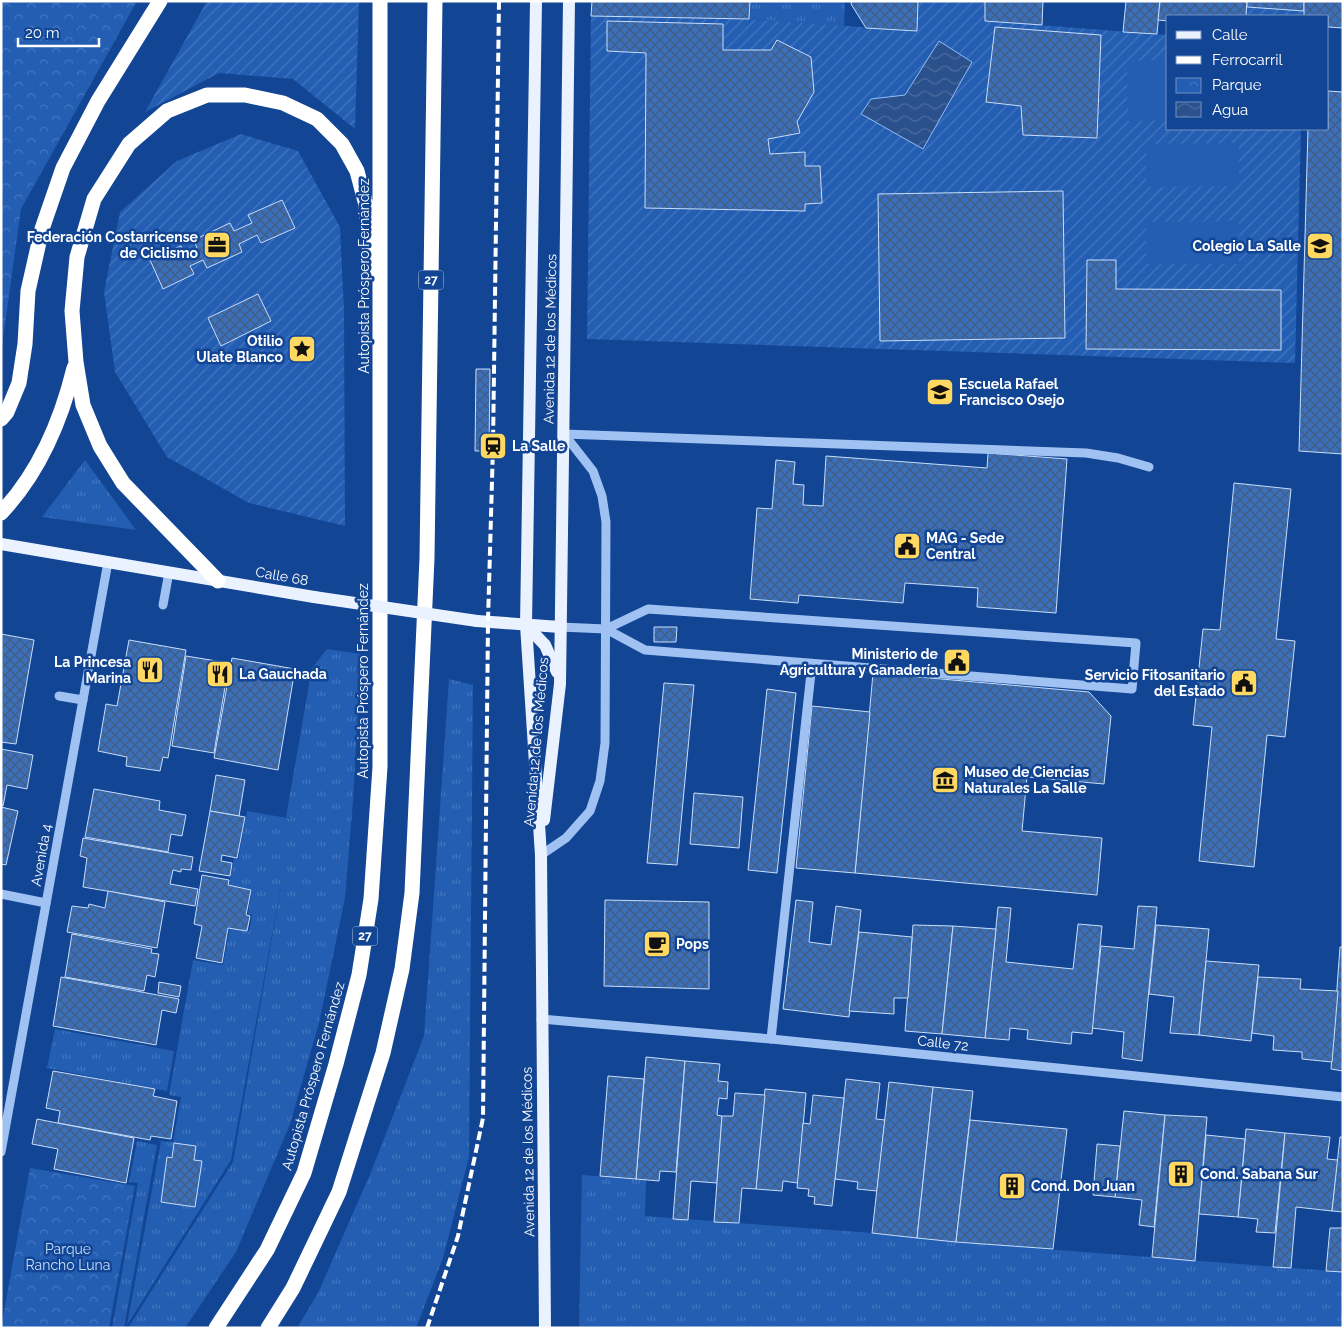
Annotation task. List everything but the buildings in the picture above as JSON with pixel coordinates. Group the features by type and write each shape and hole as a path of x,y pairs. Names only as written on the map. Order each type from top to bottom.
{"highway":[{"path":"1,419 7,412 19,383 25,344 28,291 42,230 63,168 98,101 160,1"},
{"name":"Autopista Próspero Fernández","path":"216,1328 267,1250 304,1173 336,1064 359,975 371,899 380,767 380,1"},
{"name":"27","path":"268,1328 293,1288 339,1192 383,1053 402,969 410,902 427,558 435,1"},
{"path":"218,581 123,483 100,446 82,405 72,311 77,258 94,199 129,144 168,111 207,95 245,95 283,103 316,119 342,144 356,171 366,205 381,386"},
{"path":"1,513 30,476 50,440 66,402 76,362"}],"main road":[{"name":"Avenida 12 de los Médicos","path":"536,1 526,625 540,856 545,1328"},
{"name":"Avenida 12 de los Médicos","path":"540,856 560,684 569,1"},
{"name":"Calle 68","path":"1,544 314,597 477,621 560,627"},
{"path":"526,625 536,634 548,651 557,670 560,684"}],"street":[{"path":"564,434 1086,453 1118,458 1149,467"},
{"path":"540,856 566,838 590,811 600,781 605,743 606,522 602,496 593,471 564,434"},
{"name":"Avenida 4","path":"1,1152 108,562"},
{"path":"163,606 169,572"},
{"path":"560,627 606,629 645,650 1132,690 1136,643 648,609 606,629"},
{"path":"771,1039 812,664"},
{"path":"59,696 83,700"},
{"path":"1,894 46,903"},
{"name":"Calle 72","path":"541,1019 771,1039 1343,1097"}],"green space":[{"path":"1,1 137,1 21,209 1,353"},
{"path":"207,1 359,1 355,129 293,79 219,73 145,112"},
{"path":"750,1 845,1 844,26 749,19"},
{"path":"918,1 985,1 985,21 1166,35 1166,130 1301,130 1295,363 587,339 591,16 749,19 917,31"},
{"path":"1247,7 1304,11 1304,15 1246,15"},
{"path":"1166,60 1166,120 1128,121 1127,61"},
{"path":"241,134 298,151 340,227 344,310 345,526 249,503 167,457 115,372 104,292 120,212 177,161"},
{"path":"1239,143 1239,186 1146,187 1146,144"},
{"path":"1239,221 1239,264 1146,264 1146,222"},
{"path":"85,460 136,530 42,517"},
{"path":"327,649 361,654 353,801 345,898 319,1023 290,1124 236,1252 185,1328 128,1328 233,1162 285,863 231,1160 127,1325 161,1141 173,1142 181,1097 169,1095 193,960 223,965 230,928 249,932 252,915 248,914 252,890 229,885 234,858 238,859 247,811 293,819 286,817 312,668"},
{"path":"449,679 473,685 469,1157 443,1258 416,1328 297,1328 318,1293 371,1172 424,1036"},
{"path":"55,1029 174,1051 167,1091 47,1068"},
{"path":"137,1141 157,1145 124,1328 112,1328 138,1183 129,1182"},
{"name":"Parque Rancho Luna","path":"30,1168 135,1186 109,1328 1,1328"},
{"path":"582,1175 646,1180 645,1216 1343,1272 1343,1328 579,1328"}],"water":[{"path":"939,41 972,62 923,149 861,114 871,99 905,95"}],"railway":[{"path":"427,1328 458,1236 483,1118 488,621 493,446 499,1"}],"place":[{"name":"Federación Costarricense de Ciclismo","path":"217,245"},
{"name":"Colegio La Salle","path":"1320,246"},
{"name":"Otilio Ulate Blanco","path":"302,349"},
{"name":"Escuela Rafael Francisco Osejo","path":"940,392"},
{"name":"La Salle","path":"493,446"},
{"name":"MAG - Sede Central","path":"907,546"},
{"name":"Ministerio de Agricultura y Ganadería","path":"957,662"},
{"name":"La Princesa Marina","path":"150,670"},
{"name":"La Gauchada","path":"220,674"},
{"name":"Servicio Fitosanitario del Estado","path":"1244,683"},
{"name":"Museo de Ciencias Naturales La Salle","path":"945,780"},
{"name":"Pops","path":"657,944"},
{"name":"Cond. Sabana Sur","path":"1181,1174"},
{"name":"Cond. Don Juan","path":"1012,1186"}]}
